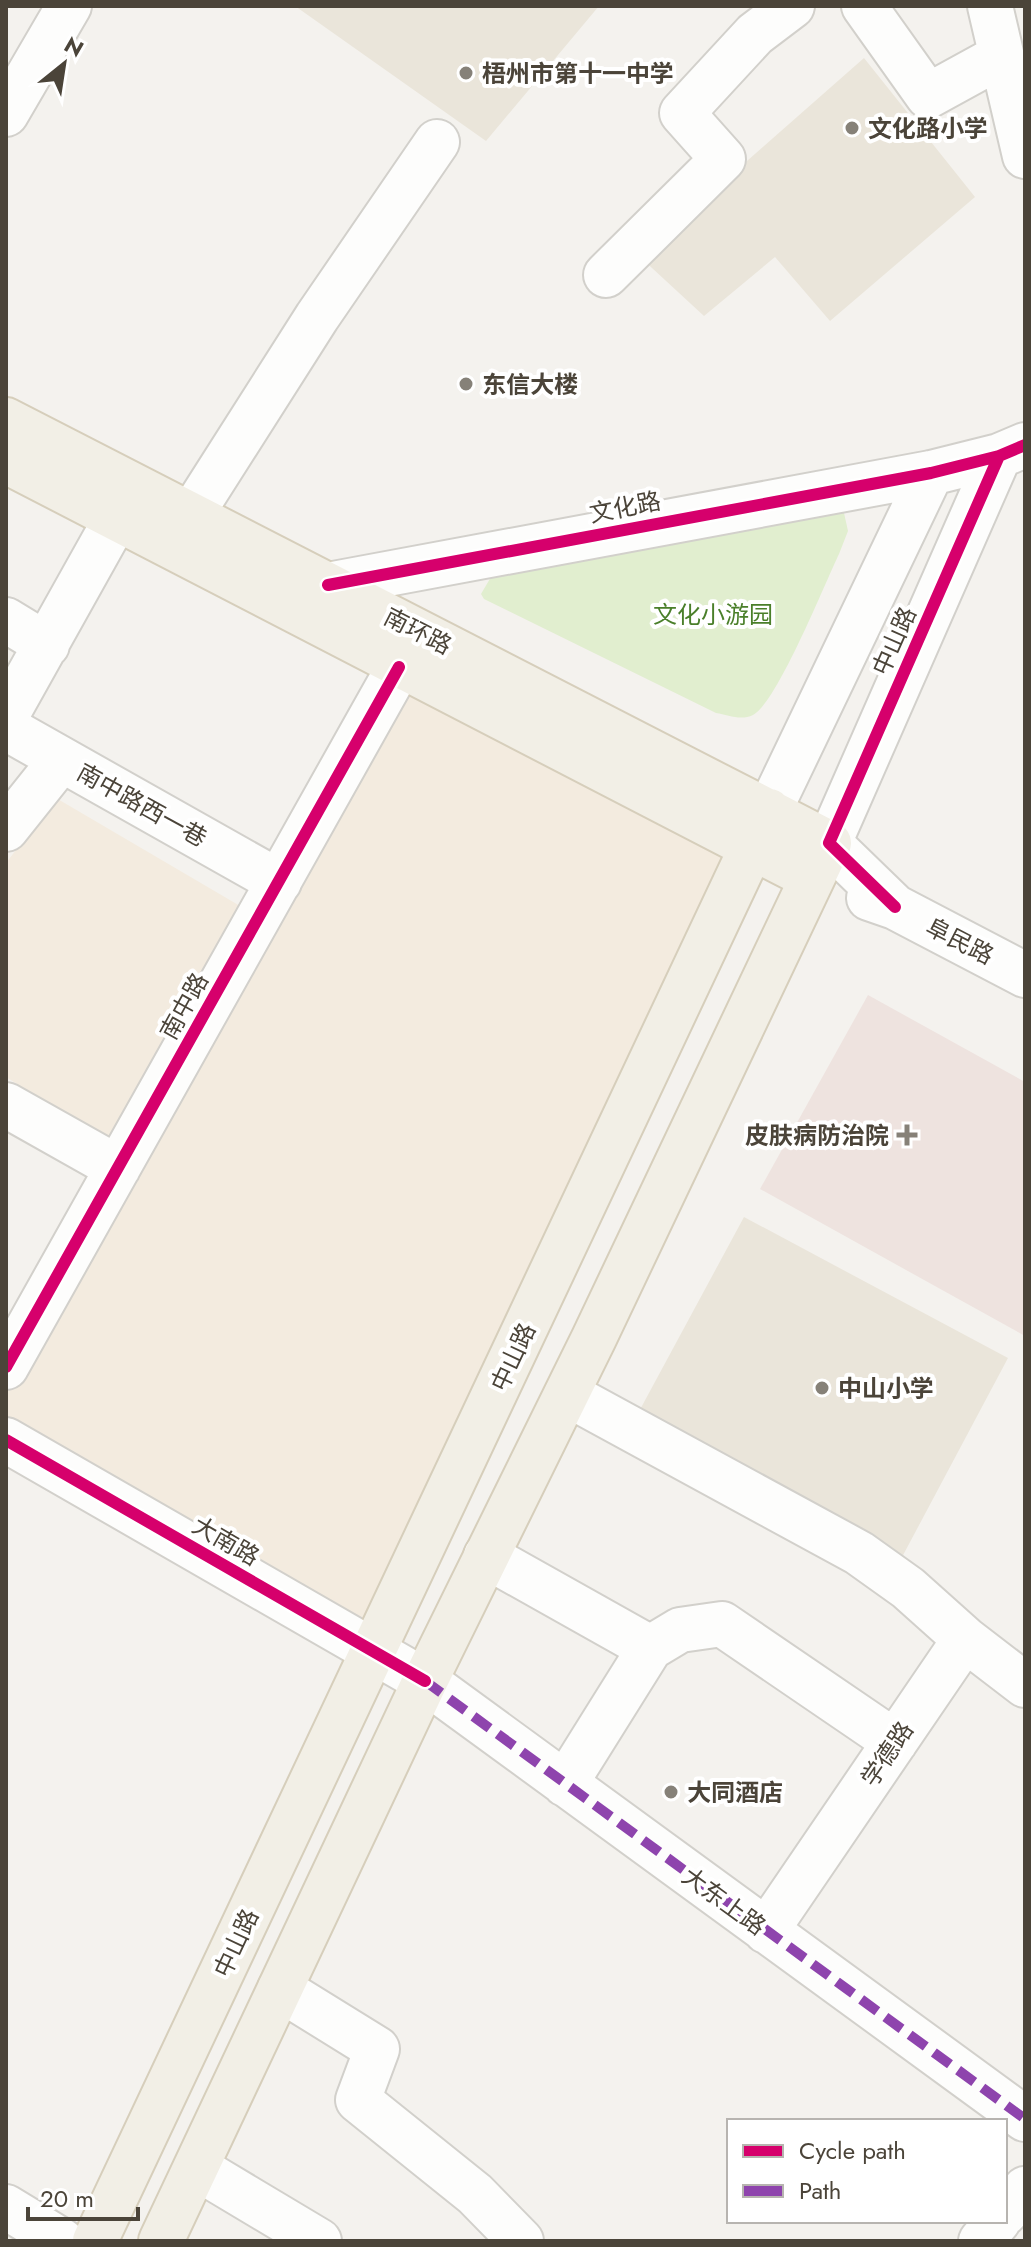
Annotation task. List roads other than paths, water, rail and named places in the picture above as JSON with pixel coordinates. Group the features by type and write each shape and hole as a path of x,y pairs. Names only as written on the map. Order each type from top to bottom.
{"main road":[{"name":"南环路","path":"6,420 328,585 821,861"},
{"name":"南环路","path":"6,461 399,667 761,829"},
{"name":"中山路","path":"95,2241 761,829"},
{"name":"中山路","path":"161,2241 425,1681 567,1394 821,861"}],"street":[{"path":"6,114 69,6"},
{"path":"606,275 723,159 682,113 755,34 792,6"},
{"path":"864,6 928,96 1001,56"},
{"path":"990,6 1025,156"},
{"path":"191,515 317,317 437,142"},
{"name":"文化路","path":"328,585 931,473 1012,451"},
{"name":"中山路","path":"821,861 1012,451"},
{"name":"中山路","path":"761,829 931,473"},
{"path":"6,716 116,519"},
{"path":"6,620 47,645"},
{"name":"南中路","path":"6,1367 399,667"},
{"name":"南中路西一巷","path":"6,728 279,882"},
{"path":"6,829 61,760"},
{"name":"阜民路","path":"821,861 895,907 1025,975"},
{"path":"6,1105 118,1168"},
{"path":"567,1394 859,1553 908,1588 965,1639 1025,1685"},
{"name":"大南路","path":"6,1440 425,1681"},
{"path":"486,1556 650,1648"},
{"path":"565,1784 650,1648 680,1630 722,1624 895,1742"},
{"name":"学德路","path":"766,1931 965,1639"},
{"name":"大东上路","path":"425,1681 1025,2119"},
{"path":"280,1989 377,2049 358,2100 475,2194 521,2241"},
{"path":"197,2168 319,2241"},
{"path":"1007,2211 1025,2189"},
{"path":"6,2207 62,2241"},
{"path":"981,2241 996,2223"}],"place":[{"name":"梧州市第十一中学","path":"466,73"},
{"name":"文化路小学","path":"852,128"},
{"name":"东信大楼","path":"466,384"},
{"name":"皮肤病防治院","path":"907,1135"},
{"name":"中山小学","path":"822,1388"},
{"name":"大同酒店","path":"671,1792"}],"park label":[{"name":"文化小游园","path":"713,614"}]}
